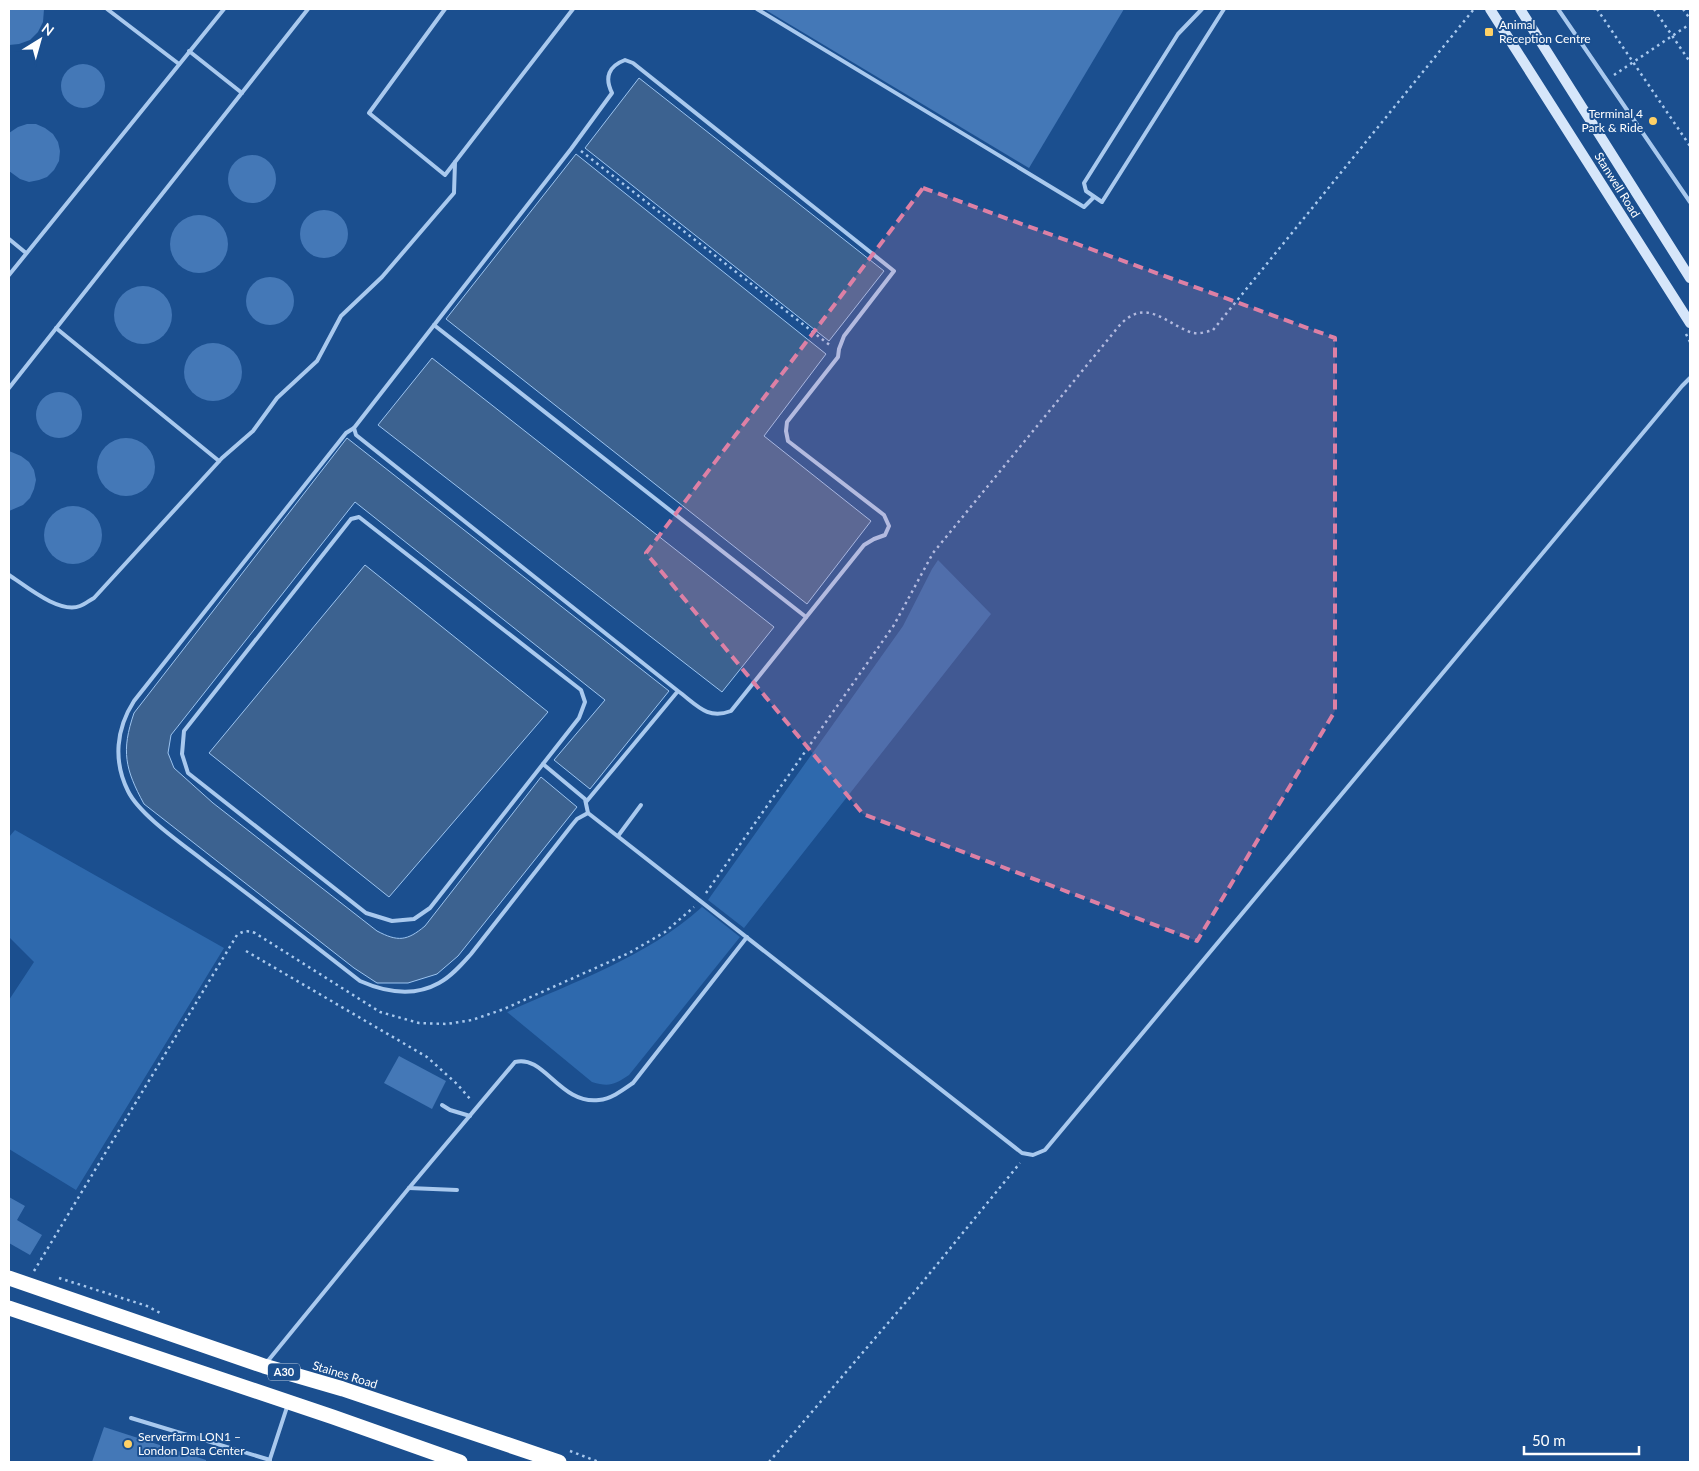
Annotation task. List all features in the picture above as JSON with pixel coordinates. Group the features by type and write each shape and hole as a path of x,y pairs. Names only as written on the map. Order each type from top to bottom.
{"highway":[{"name":"Staines Road","path":"9,1278 264,1366 343,1389 559,1462"},
{"name":"A30","path":"9,1308 460,1462"}],"street":[{"name":"Stanwell Road","path":"1490,9 1690,323"},
{"name":"Stanwell Road","path":"1520,9 1690,278"}],"lane":[{"path":"107,9 179,64"},
{"path":"9,274 224,9"},
{"path":"9,388 308,9"},
{"path":"445,9 369,114 445,175 573,9"},
{"path":"757,9 1084,207 1094,197"},
{"path":"1202,9 1178,34 1084,183 1086,191 1102,202 1224,9"},
{"path":"1558,9 1690,202"},
{"path":"189,51 242,93"},
{"path":"354,428 356,435 678,691 709,714 720,715 731,711 864,545 885,535 889,526 884,515 788,441 786,431 787,422 838,357 844,336 894,271 633,63 625,60 617,63 609,72 608,84 612,93 574,146 354,428 340,440 134,701 121,726 119,750 123,778 129,793 140,809 360,981 376,988 396,992 418,991 439,983 456,970 472,954 577,819 588,813"},
{"path":"9,575 61,606 78,606 94,598 219,461 253,432 278,398 317,362 341,316 382,278 454,193 455,162"},
{"path":"9,239 26,253"},
{"path":"434,325 806,618"},
{"path":"56,328 219,461"},
{"path":"543,764 585,799 588,813 1025,1154 1033,1155 1044,1150 1690,378"},
{"path":"359,517 581,690 585,702 580,718 543,764 430,908 414,919 392,921 366,913 188,773 182,754 184,731 351,519 359,517"},
{"path":"586,802 678,691"},
{"path":"618,836 641,804"},
{"path":"264,1366 515,1062 523,1060 534,1064 572,1096 588,1100 600,1100 617,1094 633,1083 747,937"},
{"path":"442,1105 450,1110 470,1116"},
{"path":"410,1188 457,1190"},
{"path":"130,1418 270,1461 288,1402"}],"path":[{"path":"1597,9 1690,146"},
{"path":"1654,9 1690,62"},
{"path":"1684,9 1690,19"},
{"path":"1607,80 1690,24"},
{"path":"574,146 838,352"},
{"path":"246,951 427,1057 457,1084 477,1107"},
{"path":"768,1462 912,1295 1025,1154"}],"highlighted area":[{"path":"923,188 1335,338 1335,711 1197,941 863,814 646,553"}],"shaded area":[{"path":"639,78 884,271 829,341 585,148"},
{"path":"576,154 826,354 764,436 871,521 807,604 446,319"},
{"path":"432,358 774,627 722,692 378,425"},
{"path":"347,438 669,691 590,789 554,760 605,700 355,502 171,735 168,753 174,768 213,803 377,931 397,938 413,935 425,926 541,777 577,807 458,956 437,974 408,983 377,983 354,968 144,804 129,770 127,760 127,738 134,713"},
{"path":"938,560 991,614 744,928 708,900 903,626"},
{"path":"365,565 548,712 389,897 209,753"},
{"path":"15,830 224,948 76,1190 9,1149 9,1000 34,962 9,937 9,837"},
{"path":"702,907 740,937 629,1075 619,1081 607,1085 592,1082 507,1012 584,979 634,954 681,925"}],"building":[{"path":"9,9 44,9 43,22 38,32 30,40 9,45"},
{"path":"764,9 1124,9 1029,168"},
{"path":"87,64 99,70 104,77 104,95 99,102 92,107 79,108 71,105 64,98 61,82 64,74 71,67"},
{"path":"27,124 36,124 53,134 58,142 60,151 59,161 47,177 29,182 20,179 9,171 9,133"},
{"path":"252,155 261,157 269,162 274,170 276,179 274,188 269,196 261,201 252,203 243,201 235,196 230,188 228,179 230,170 235,162 243,157"},
{"path":"324,210 333,212 341,217 346,225 348,234 346,243 341,251 333,256 324,258 315,256 307,251 302,243 300,234 302,225 307,217 315,212"},
{"path":"199,215 210,217 223,228 228,244 226,255 215,268 199,273 188,271 175,260 170,244 172,233 183,220"},
{"path":"270,277 279,279 287,284 292,292 294,301 292,310 287,318 279,323 270,325 261,323 253,318 248,310 246,301 248,292 253,284 261,279"},
{"path":"143,286 154,288 167,299 172,315 170,326 159,339 143,344 132,342 119,331 114,315 116,304 127,291"},
{"path":"213,343 224,345 237,356 242,372 240,383 229,396 213,401 202,399 189,388 184,372 186,361 197,348"},
{"path":"59,392 72,396 78,402 82,415 78,428 72,434 59,438 46,434 40,428 36,415 40,402 46,396"},
{"path":"126,438 137,440 150,451 155,467 153,478 142,491 126,496 115,494 102,483 97,467 99,456 110,443"},
{"path":"9,451 29,462 34,470 36,480 30,498 23,505 9,511"},
{"path":"73,506 84,508 97,519 102,535 100,546 89,559 73,564 62,562 49,551 44,535 46,524 57,511"},
{"path":"399,1056 446,1081 432,1109 384,1083"},
{"path":"9,1197 25,1206 17,1220 42,1235 30,1255 9,1243"},
{"name":"Serverfarm LON1 – London Data Center","path":"104,1427 206,1460 206,1462 92,1462"}],"place":[{"name":"Animal Reception Centre","path":"1489,32"},
{"name":"Terminal 4 Park & Ride","path":"1653,121"},
{"name":"Serverfarm LON1 – London Data Center","path":"128,1444"}]}
